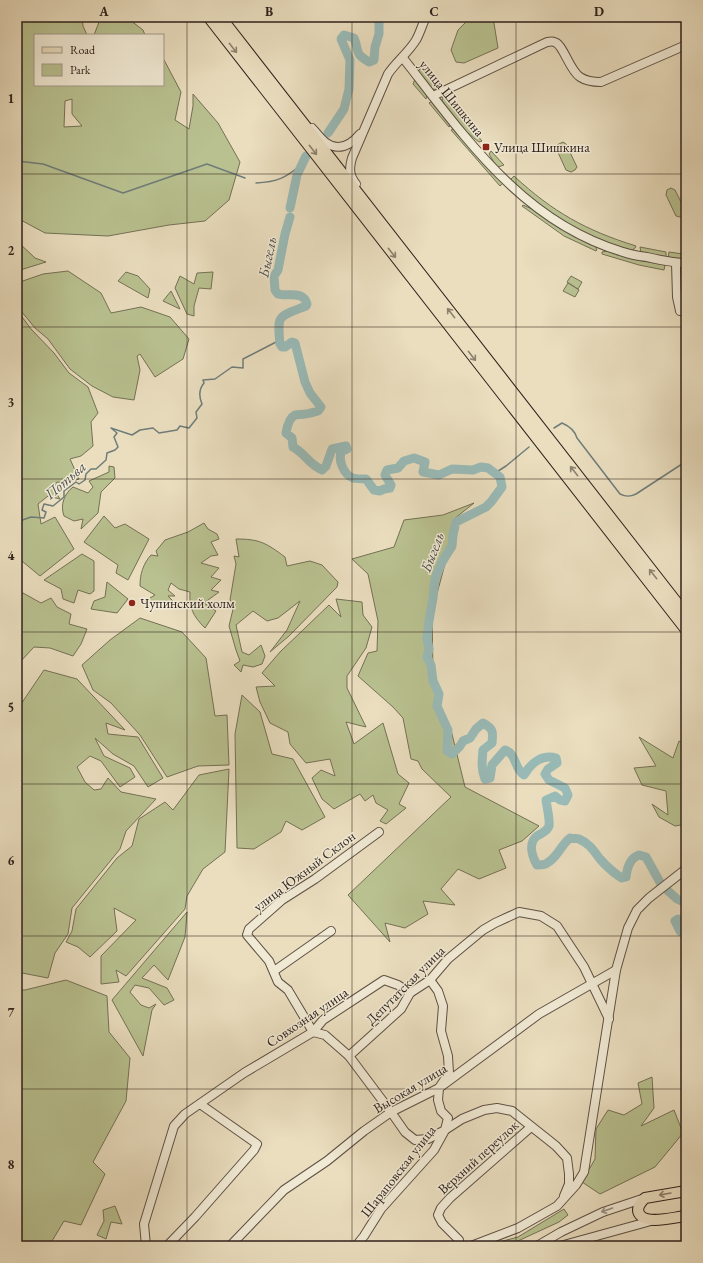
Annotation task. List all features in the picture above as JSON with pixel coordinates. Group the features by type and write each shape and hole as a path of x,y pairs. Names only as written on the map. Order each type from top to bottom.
{"highway":[{"path":"209,17 686,629"},
{"path":"220,17 686,615"}],"main road":[{"path":"686,1191 644,1198 638,1207 638,1212 644,1219 651,1221 686,1216"}],"street":[{"path":"374,215 365,197 351,178 349,166 388,74 394,65 403,58 416,40 426,17"},
{"path":"433,96 547,42 559,44 572,70 579,77 589,81 601,82 612,79 686,45"},
{"name":"улица Шишкина","path":"403,58 455,124 498,174 522,197 548,216 574,232 601,245 624,253 676,263 686,263"},
{"path":"281,95 325,142 334,146 342,147 349,144 355,140 365,128"},
{"path":"676,263 677,297 680,311"},
{"name":"улица Южный Склон","path":"274,971 269,961 247,935 250,929 282,900 315,880 379,832"},
{"path":"471,1246 518,1228 558,1206 576,1185 584,1172 616,970 628,928 637,910 649,898 686,869"},
{"name":"Депутатская улица","path":"349,1056 401,1009 410,993 430,980 448,959 484,930 519,912 541,916 557,926 584,967 609,1019"},
{"path":"331,931 274,971 278,982 288,990 312,1032 324,1035 349,1056 405,1132 415,1140 428,1139 445,1130 448,1118"},
{"name":"Высокая улица","path":"230,1246 284,1190 327,1161 364,1131 391,1112 439,1088 539,1014 616,970"},
{"name":"Совхозная улица","path":"146,1246 144,1224 174,1126 184,1114 244,1073 312,1032 323,1020 384,980 398,985 410,993"},
{"path":"430,980 438,991 443,1006 441,1031 448,1056 450,1073 439,1088 438,1100 441,1111 448,1118 455,1120 462,1119"},
{"path":"167,1246 220,1189 254,1150 257,1144 200,1104"},
{"name":"Шараповская улица","path":"356,1246 381,1209 434,1150 445,1130 462,1119 484,1110 497,1108 512,1111 556,1146 567,1158 569,1184 562,1200"},
{"name":"Верхний переулок","path":"459,1246 459,1240 442,1223 438,1215 441,1208 450,1198 531,1127"},
{"path":"537,1246 561,1232 603,1212 644,1198"},
{"path":"560,1246 651,1221"}],"green space":[{"path":"17,17 82,17 83,26 87,34 34,34 34,86 164,86 164,60 181,92 175,120 189,129 193,106 193,94 218,123 240,162 229,200 205,221 169,225 108,236 45,233 17,218","holes":["72,99 72,114 82,126 64,127 65,101"]},
{"path":"101,17 126,17 143,30 145,34 94,34"},
{"path":"471,17 493,17 498,48 464,63 456,62 451,50 458,30"},
{"path":"421,67 439,90 433,90 418,72"},
{"path":"415,79 427,95 426,99 413,84"},
{"path":"443,94 482,141 479,142 474,138 454,118 442,101"},
{"path":"433,102 451,124 449,127 429,103"},
{"path":"455,129 503,183 500,186 451,130"},
{"path":"563,142 566,144 577,167 571,172 566,170 556,148 557,145"},
{"path":"491,151 504,165 498,167 496,166 489,154"},
{"path":"514,176 528,189 556,210 585,226 636,246 635,248 631,251 592,238 552,216 509,181"},
{"path":"671,188 675,190 686,212 680,217 676,216 666,195 667,190"},
{"path":"523,205 534,210 558,227 595,246 597,250 596,251 564,236 522,206"},
{"path":"17,241 35,258 46,262 17,271"},
{"path":"640,247 666,252 666,259 641,253"},
{"path":"607,251 642,261 665,265 664,270 639,265 602,254 602,252"},
{"path":"669,252 683,254 682,260 668,259"},
{"path":"68,271 101,293 111,313 141,307 170,317 189,339 183,359 155,377 140,354 137,356 140,370 134,400 113,397 92,386 70,369 48,339 35,328 17,306 17,283 43,274"},
{"path":"126,272 138,276 150,289 148,298 118,281"},
{"path":"213,272 211,289 199,288 194,306 194,316 187,314 175,288 180,276 194,284 197,273"},
{"path":"571,276 582,282 578,289 567,282"},
{"path":"568,283 579,290 575,297 563,291"},
{"path":"171,291 180,309 163,301"},
{"path":"17,310 31,329 54,353 69,373 88,387 98,413 91,422 93,446 81,456 70,459 79,479 67,483 57,482 53,488 60,499 48,496 38,504 41,524 55,517 74,549 40,576 17,557"},
{"path":"109,466 114,467 115,478 101,492 98,513 81,529 83,519 74,521 64,516 62,508 65,496 73,487 88,493 93,487 89,481 109,472"},
{"path":"474,503 454,519 451,542 432,612 433,672 440,711 451,730 465,787 539,826 522,841 499,850 506,868 479,879 458,869 441,889 455,905 423,901 428,914 405,928 385,923 390,942 348,895 451,797 422,769 418,761 411,759 403,718 393,707 358,676 368,653 377,651 378,621 368,574 352,559 394,547 404,520 443,515"},
{"path":"104,516 115,528 125,524 149,539 128,580 116,573 118,565 84,542"},
{"path":"204,523 208,529 217,534 219,539 211,542 218,555 211,556 201,563 219,568 211,577 221,580 211,590 219,592 204,603 216,611 205,628 197,620 193,612 190,603 190,592 179,589 171,583 168,590 175,596 168,596 179,607 165,601 160,606 145,601 155,595 140,586 141,573 146,562 151,555 158,556 156,551 165,540 188,532"},
{"path":"236,539 257,541 273,548 285,557 287,566 310,561 322,565 338,582 337,587 289,636 270,652 287,630 300,601 278,618 267,621 253,611 236,625 242,652 249,655 261,645 265,656 262,664 253,667 243,665 241,672 234,665 240,661 229,626 234,605 230,600 236,564 234,556 239,557"},
{"path":"82,554 94,561 94,591 90,594 78,590 74,603 63,599 61,589 44,580"},
{"path":"107,582 128,599 117,613 91,609 94,601 105,597"},
{"path":"17,593 23,593 41,603 51,598 57,607 71,614 69,624 87,629 81,644 73,656 50,648 34,647 21,661 17,671"},
{"path":"336,599 362,602 363,615 372,627 366,648 347,676 347,688 366,727 346,722 354,744 383,723 398,774 409,783 399,804 406,808 386,824 380,821 388,810 376,803 373,795 365,801 360,794 334,809 322,799 312,778 321,770 335,776 330,759 306,763 290,744 288,732 270,723 260,702 256,687 275,686 262,673 280,652 329,605 341,617"},
{"path":"140,618 182,632 206,658 215,716 227,715 229,765 198,766 167,777 140,735 111,703 93,690 82,665 110,640"},
{"path":"44,670 77,679 125,730 106,723 108,734 138,737 163,778 148,787 134,766 113,754 95,738 104,756 130,768 135,777 120,787 101,761 90,756 77,767 85,782 94,790 101,789 108,778 121,792 156,799 126,831 120,849 72,908 68,934 55,953 48,978 17,972 17,759 20,758 17,755 17,710"},
{"path":"242,695 260,712 272,754 293,759 325,817 302,830 286,821 281,832 254,849 237,848 235,734"},
{"path":"639,737 673,758 679,741 686,745 686,824 675,826 659,817 652,804 668,815 666,791 642,785 634,768 656,766"},
{"path":"229,769 225,852 203,869 187,896 185,909 126,976 116,970 119,982 101,984 101,956 136,920 114,908 117,931 90,957 78,947 66,942 72,931 76,909 117,858 132,846 139,819 165,802 173,810 199,775"},
{"path":"187,912 185,937 168,980 154,965 142,978 167,988 174,1000 164,1005 149,988 135,985 130,992 141,1005 149,1008 156,1004 152,1010 143,1056 112,1000"},
{"path":"66,980 107,996 109,1032 130,1058 126,1101 93,1162 105,1174 81,1225 64,1221 49,1246 17,1246 17,990 25,990"},
{"path":"652,1077 654,1108 641,1126 674,1110 683,1133 655,1167 600,1194 582,1182 595,1159 596,1129 608,1110 624,1115 642,1104 638,1083"},
{"path":"115,1206 122,1224 111,1222 106,1239 97,1235 104,1221 103,1210"},
{"path":"564,1209 568,1215 559,1222 507,1246 484,1246 518,1237"}],"waterway":[{"name":"Быгель","path":"328,133 344,109 349,89 350,60 341,39 344,35 354,38 359,54 369,62 374,60 375,47 379,34 380,17"},
{"name":"Быгель","path":"290,208 297,175 306,156"},
{"path":"17,161 43,164 123,193 207,164 245,178"},
{"path":"256,183 270,182 286,176 302,164"},
{"name":"Быгель","path":"290,217 278,270 274,276 275,290 278,294 282,295 299,295 307,304 306,306 290,312 281,318 279,327 280,344 282,347 285,347 292,342 295,343 305,382 310,393 321,407 318,411 308,414 295,415 291,418 286,433 292,438 293,447 322,470 326,466 332,449 346,446 347,449 342,451 340,458 342,466 347,474 353,478 366,479 374,490 380,491 390,488 391,485 385,475 387,470 398,468 404,461 414,458 425,462 423,472 439,475 452,469 473,470 481,467 488,468 500,477 502,487 491,502 486,507 456,522 452,546 442,562 435,579 427,638 429,649 427,657 431,665 433,681 439,694 437,706 448,730 447,751 452,754 463,741 470,738 476,729 483,723 492,731 492,743 483,750 482,768 485,779 490,778 492,765 505,750 512,755 518,769 524,775 537,760 546,757 556,758 557,763 548,769 545,774 549,780 565,788 568,795 565,801 560,800 555,796 546,800 549,826 532,842 532,854 537,865 542,865 550,861 570,838 578,839 588,845 613,872 622,878 626,877 628,867 633,858 639,855 646,857 661,884"},
{"name":"Потьва","path":"17,522 31,517 44,518 46,512 42,510 44,504 53,506 64,497 64,491 76,482 79,484 85,480 86,474 91,469 96,469 106,460 107,453 118,447 114,437 117,433 111,428 132,435 140,430 153,428 159,433 177,430 180,426 189,428 197,418 196,412 202,404 200,393 204,383 203,380 215,379 232,367 243,368 243,359 280,340"},
{"path":"554,428 562,423 571,429 620,494 624,496 636,494 682,464"},
{"path":"495,473 529,447"},
{"name":"Быгель","path":"667,890 677,899 686,903"},
{"name":"Быгель","path":"686,921 678,919 675,921 680,931 686,935"}],"place":[{"name":"Улица Шишкина","path":"486,147"},
{"name":"Чупинский холм","path":"132,603"}]}
